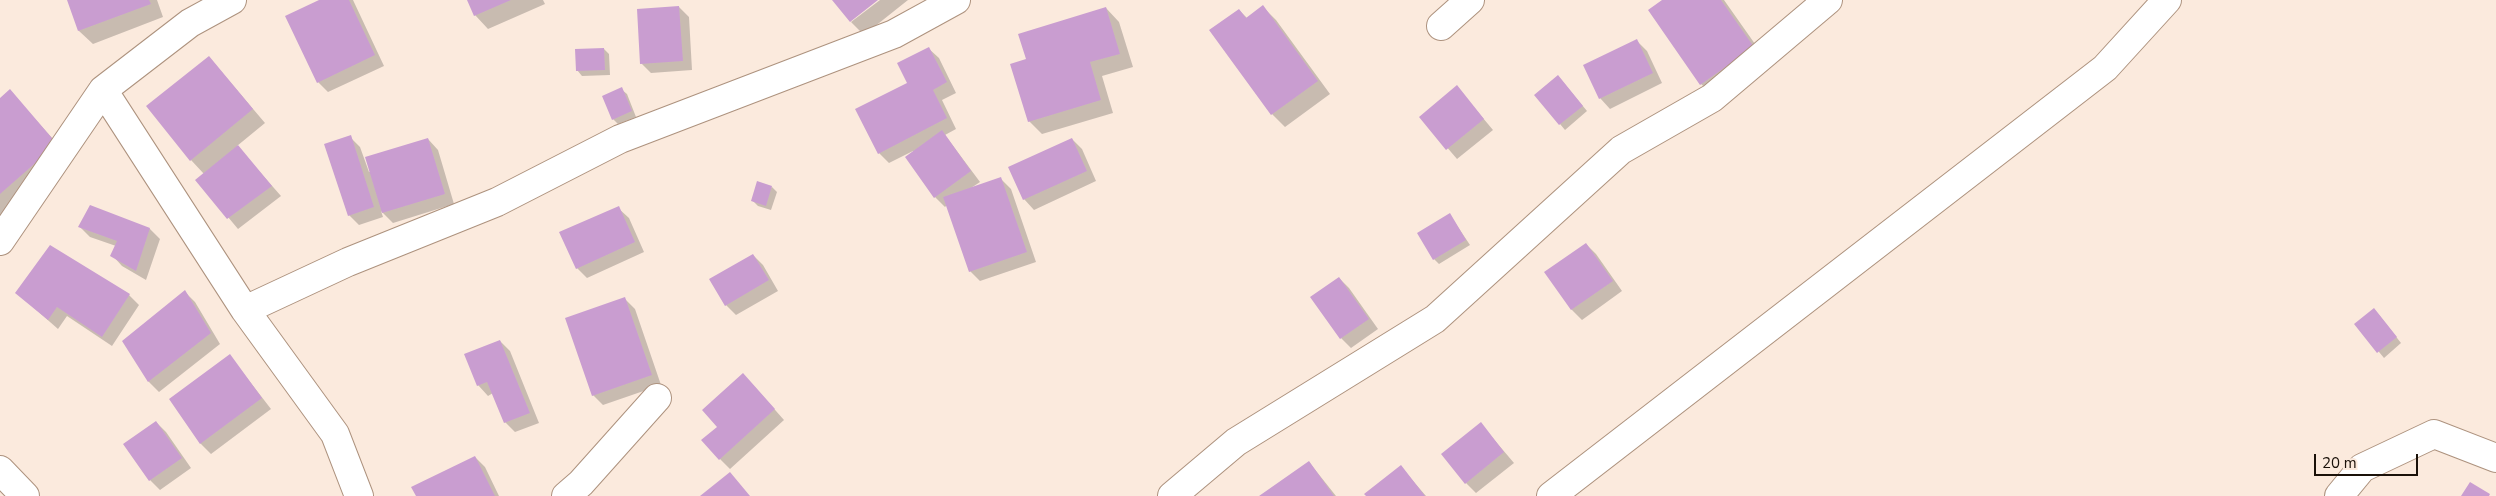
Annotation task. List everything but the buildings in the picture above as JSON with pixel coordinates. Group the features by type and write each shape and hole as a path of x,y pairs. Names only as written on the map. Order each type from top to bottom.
{"street":[{"path":"0,241 103,90 190,23 232,0"},
{"path":"244,310 348,262 497,202 620,139 894,34 956,0"},
{"path":"1441,26 1470,0"},
{"path":"1172,496 1236,442 1435,319 1621,150 1712,98 1828,0"},
{"path":"1551,496 2105,68 2167,0"},
{"path":"103,90 244,310 336,434 359,496"},
{"path":"566,496 657,398"},
{"path":"2339,496 2362,468 2434,434 2496,458"},
{"path":"0,470 25,496"}]}
